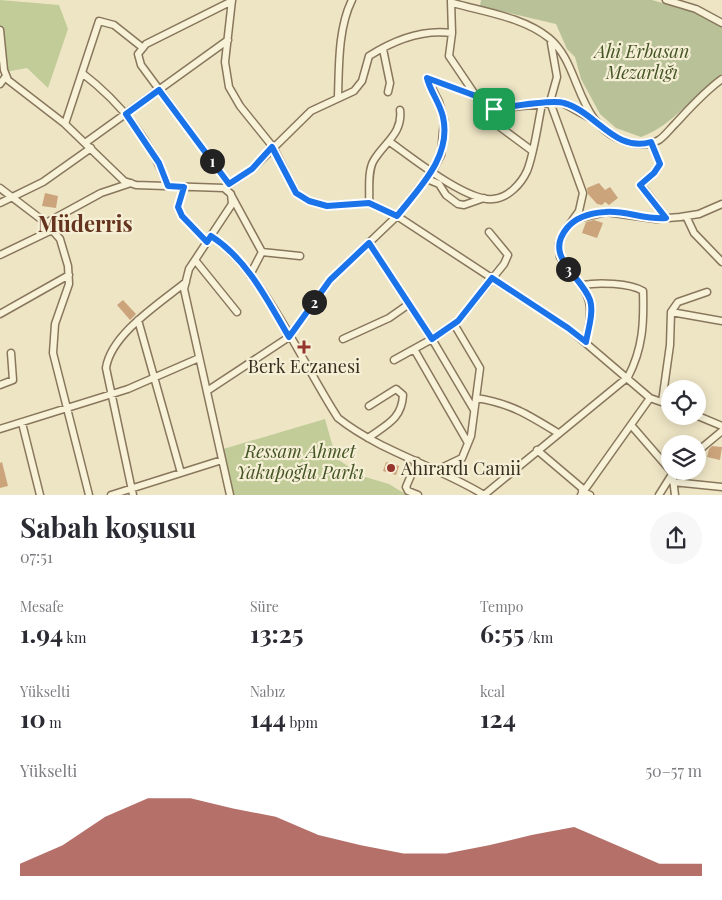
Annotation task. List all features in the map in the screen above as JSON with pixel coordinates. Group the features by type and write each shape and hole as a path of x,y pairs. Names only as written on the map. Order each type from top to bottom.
{"street":[{"path":"232,0 225,62 229,87 272,147 296,193 309,201 327,206 369,203 397,216 568,328 628,377 650,398 661,402"},
{"path":"232,0 143,48 138,54 141,65 239,206 262,252"},
{"path":"338,98 342,42 347,10 352,0"},
{"path":"666,0 696,9 722,23"},
{"path":"476,96 449,56 452,33 451,1 536,28 551,40 563,56 579,95 595,121"},
{"path":"65,124 99,21 114,25 143,48"},
{"path":"0,30 8,80 65,124 124,181 184,187 226,186 252,169 311,110 354,91 362,80 369,56 382,48 406,38 434,31 452,33"},
{"path":"85,143 228,40"},
{"path":"551,40 557,77 550,102 583,193 580,211 564,232 559,251 560,257 583,286 591,302 586,342"},
{"path":"382,48 390,83 388,92"},
{"path":"82,73 108,93 126,114 159,163 168,186"},
{"path":"0,84 6,76"},
{"path":"206,391 289,337 330,280 397,216 432,172 441,155 444,120 439,102 427,78 476,96 494,109 550,102 561,102 571,105 595,121 617,140 640,146 659,140 722,79"},
{"path":"390,142 432,172 467,193 493,200 508,193 520,184 528,170 542,104"},
{"path":"488,105 500,127 532,150"},
{"path":"369,203 373,161 390,142 401,119 400,110"},
{"path":"651,142 660,164 654,173 640,185 666,218"},
{"path":"0,204 43,182 91,148"},
{"path":"427,179 439,184 446,195 458,204 464,205 484,198"},
{"path":"46,223 101,193 131,183"},
{"path":"184,187 178,207 182,216 209,239 226,246 261,289 338,418 357,433 437,470 484,495 628,377 638,358 644,320 643,291 637,287 597,282 583,286"},
{"path":"0,188 46,223 60,239 68,266 69,284 55,324 53,353 89,495"},
{"path":"230,495 184,289 189,269 232,204 231,194"},
{"path":"575,219 606,212 656,219 686,216 722,204"},
{"path":"686,216 694,233 722,262"},
{"path":"0,255 52,230"},
{"path":"394,360 432,339 454,324 504,264 508,255 490,232"},
{"path":"369,243 432,339 474,410"},
{"path":"262,252 300,256"},
{"path":"250,275 262,252"},
{"path":"195,260 236,312"},
{"path":"0,314 69,276"},
{"path":"132,492 113,394 106,368 108,357 138,320 186,282"},
{"path":"665,380 670,345 671,312 678,302 707,292"},
{"path":"343,338 389,318 409,304"},
{"path":"671,312 722,321"},
{"path":"138,320 181,473"},
{"path":"437,470 462,458 468,443 480,368 454,324"},
{"path":"414,349 468,443"},
{"path":"0,385 13,380 11,353"},
{"path":"0,429 113,394 199,358"},
{"path":"368,438 397,417 403,408 403,395 396,389 369,406"},
{"path":"476,398 501,402 520,409 558,433"},
{"path":"582,492 650,398"},
{"path":"706,419 722,426"},
{"path":"22,423 40,495"},
{"path":"631,425 661,459"},
{"path":"706,445 721,434"},
{"path":"537,450 582,492 590,495"},
{"path":"111,495 132,492 222,460"},
{"path":"417,461 406,488 408,491 418,495"},
{"path":"659,495 667,480"},
{"path":"675,495 673,482 722,487"}],"green space":[{"path":"0,0 59,5 68,29 48,88 27,68 0,73"},
{"name":"Ahi Erbasan Mezarlığı","path":"481,0 652,0 693,12 714,21 722,28 722,74 664,125 641,137 616,128 600,114 581,79 575,57 567,49 556,24 480,6"},
{"name":"Ressam Ahmet Yakupoğlu Parkı","path":"325,419 336,458 362,476 389,484 407,495 233,495 220,450"}],"building":[{"path":"599,183 605,190 610,187 618,198 609,205 605,202 602,205 597,204 588,194 587,188"},
{"path":"45,193 58,196 56,208 42,206"},
{"path":"594,220 603,223 597,238 582,233 586,222"},
{"path":"123,300 136,314 130,320 117,305"},
{"path":"712,446 722,447 720,460 707,457"},
{"path":"2,462 8,486 0,488 0,463"},
{"name":"Ahırardı Camii","path":"386,462 399,466 396,475 383,471"}],"place":[{"name":"Berk Eczanesi","path":"304,347"},
{"name":"Ahırardı Camii","path":"391,468"}],"district":[{"name":"Müderris","path":"85,223"}],"route":[{"path":"427,78 476,96 494,109 517,105 561,102 571,105 595,121 617,140 640,146 651,142 658,156 660,164 654,173 640,185 666,218 656,219 606,212 575,219 564,232 559,244 560,257 583,286 591,302 586,342 492,278 458,321 432,339 369,243 330,280 289,337 261,289 226,246 211,236 207,242 182,216 178,207 184,187 168,186 159,163 126,114 159,90 229,184 252,169 272,147 296,193 309,201 327,206 369,203 397,216 432,172 441,155 444,138 444,120 439,102 427,78"}]}
